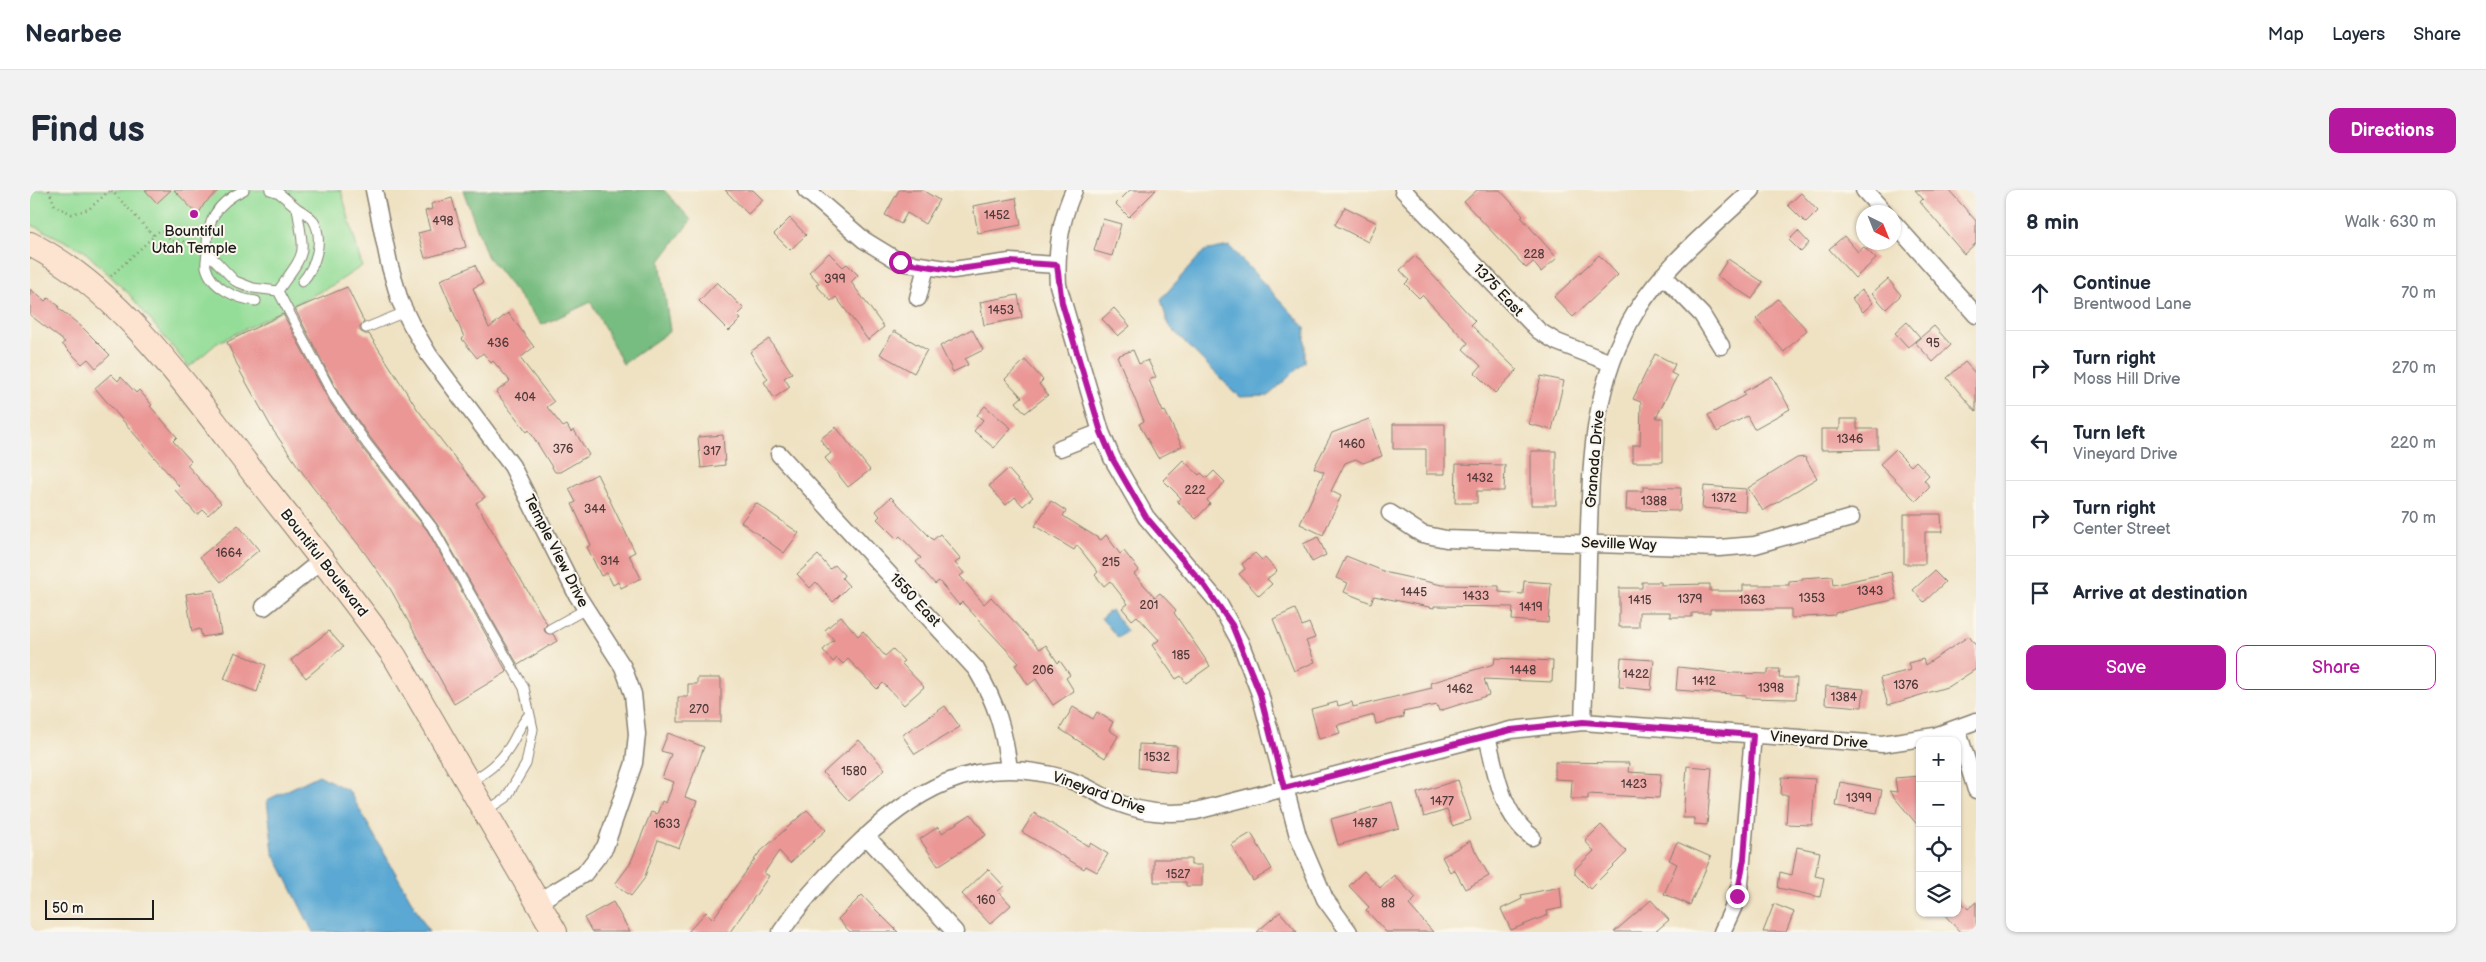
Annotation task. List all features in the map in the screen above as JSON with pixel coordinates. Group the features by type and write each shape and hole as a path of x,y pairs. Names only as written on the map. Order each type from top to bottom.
{"main road":[{"name":"Bountiful Boulevard","path":"30,244 77,273 116,307 206,412 322,560 395,657 555,932"}],"street":[{"name":"Temple View Drive","path":"374,190 389,263 405,312 428,355 512,466 586,609 627,676 635,703 637,747 629,780 600,857 575,881 538,902"},
{"path":"806,190 876,249 900,262 926,267 964,270 1022,262 1057,265"},
{"path":"1074,190 1060,232 1057,265 1062,303 1101,432 1136,502 1170,547 1209,591 1236,634 1260,694 1298,836 1316,882 1330,907 1349,932"},
{"name":"1375 East","path":"1403,190 1539,331 1557,342 1611,363"},
{"name":"Granada Drive","path":"1583,722 1594,429 1601,395 1611,363 1628,325 1663,275 1752,190"},
{"path":"1864,190 1878,205"},
{"path":"1901,231 1976,315"},
{"path":"918,298 926,267"},
{"path":"1663,275 1702,315 1721,346"},
{"path":"1060,448 1101,432"},
{"name":"1550 East","path":"779,454 976,669 998,711 1005,737 1009,770"},
{"name":"Seville Way","path":"1390,513 1422,534 1446,540 1738,548 1851,518"},
{"path":"264,608 322,560"},
{"name":"Vineyard Drive","path":"781,932 810,892 866,836 908,801 939,784 973,773 1009,770 1030,771 1064,778 1127,807 1154,813 1196,810 1487,736 1535,727 1583,722 1882,744 1912,741 1976,721"},
{"path":"1957,728 1976,790"},
{"path":"1722,932 1733,908 1740,884 1753,735"},
{"path":"1487,736 1508,811 1523,830 1532,837"},
{"path":"866,836 954,932"}],"lane":[{"path":"244,190 230,197 213,216 208,233 206,267 217,284 230,294 256,301"},
{"path":"270,190 279,193 312,220 318,238 316,256 302,282"},
{"path":"278,291 301,260 303,252 303,234 298,208"},
{"path":"207,252 236,281 253,288 278,291"},
{"path":"278,291 334,397 367,444 432,527 524,688 529,706 528,716 533,729 526,764 506,798 486,811"},
{"path":"366,328 405,312"},
{"path":"550,630 586,609"},
{"path":"469,782 499,761 511,744 520,724 528,716"}],"path":[{"path":"49,190 55,206 72,214 89,209 111,190 154,236"},
{"path":"111,276 161,230 170,240 189,242"}],"green space":[{"path":"30,190 341,190 362,266 333,285 217,343 189,367 129,294 83,250 30,224"},
{"path":"463,190 664,190 691,220 660,261 670,331 623,364 591,302 542,325 487,256"}],"water":[{"path":"1229,246 1305,327 1305,362 1268,396 1239,397 1168,325 1161,299 1204,251"},
{"path":"1111,610 1127,631 1118,638 1101,618"},
{"path":"319,775 349,791 429,932 313,932 273,852 267,800"}],"building":[{"name":"Bountiful Utah Temple","path":"145,190 171,190 157,203"},
{"name":"Bountiful Utah Temple","path":"174,190 219,190 204,204 198,215"},
{"path":"725,190 753,190 763,200 748,214"},
{"path":"899,190 922,190 939,200 925,224 907,213 901,224 885,215"},
{"path":"1130,190 1156,190 1129,217 1116,204"},
{"path":"1477,190 1500,190 1523,215 1521,217 1557,258 1541,272 1533,262 1526,268 1464,202"},
{"path":"1915,190 1949,190 1976,221 1976,243 1964,254 1920,202 1923,199"},
{"path":"1801,193 1818,211 1806,223 1788,205"},
{"path":"452,198 466,247 425,258 418,233 430,230 425,211 432,209 431,204"},
{"path":"1016,198 1021,225 978,233 973,206"},
{"path":"1345,207 1377,223 1368,242 1335,225"},
{"path":"790,218 806,235 790,250 774,234"},
{"path":"1103,219 1121,224 1112,256 1094,251"},
{"path":"1798,231 1809,243 1801,252 1789,240"},
{"path":"1844,236 1858,252 1867,250 1876,259 1855,278 1829,249"},
{"path":"829,253 843,267 847,264 858,275 851,282 884,327 868,340 836,297 831,301 816,285 819,283 809,272"},
{"path":"1599,255 1618,275 1573,317 1554,297"},
{"path":"1415,256 1475,321 1471,325 1517,370 1495,393 1475,373 1481,366 1463,349 1468,343 1422,295 1419,298 1405,284 1409,280 1400,270"},
{"path":"1728,259 1763,282 1752,299 1717,276"},
{"path":"475,265 483,283 473,288 489,328 508,313 534,347 520,358 554,402 547,407 563,427 567,425 571,432 574,430 589,455 560,472 555,472 529,430 527,432 496,392 510,381 493,361 491,363 483,353 477,358 462,339 464,337 440,280"},
{"path":"1888,279 1901,295 1886,309 1872,293"},
{"path":"717,282 744,309 737,316 741,319 729,331 699,301"},
{"path":"347,287 364,322 360,327 360,331 369,334 418,410 485,497 476,503 547,624 544,628 545,632 553,634 557,641 518,665 437,524 339,394 295,309"},
{"path":"30,289 45,301 48,298 59,306 58,308 82,327 110,355 96,368 88,359 82,364 62,344 65,342 30,315"},
{"path":"1862,290 1873,303 1863,312 1852,299"},
{"path":"1018,295 1022,318 984,325 980,302"},
{"path":"1778,299 1807,330 1784,352 1756,319"},
{"path":"1114,308 1130,326 1118,336 1102,319"},
{"path":"283,314 329,401 362,448 427,530 507,672 454,704 391,590 362,549 311,485 273,430 241,373 227,342"},
{"path":"1907,322 1920,337 1908,347 1895,333"},
{"path":"1934,326 1951,345 1933,362 1915,342"},
{"path":"972,329 983,350 965,359 968,365 953,372 940,346"},
{"path":"894,331 927,350 914,373 880,354"},
{"path":"769,339 792,373 784,378 790,387 774,398 764,382 768,379 750,352"},
{"path":"1133,350 1139,364 1148,360 1156,377 1149,380 1163,412 1165,411 1182,446 1158,458 1139,424 1144,421 1117,356"},
{"path":"1655,354 1675,364 1671,373 1677,376 1656,418 1663,418 1663,462 1633,462 1633,445 1640,445 1641,402 1633,399"},
{"path":"1025,360 1043,380 1039,384 1048,395 1025,413 1016,402 1022,397 1005,379"},
{"path":"1965,362 1976,374 1976,412 1947,378"},
{"path":"111,374 118,381 121,377 136,393 139,390 152,405 150,406 177,437 173,441 191,461 187,465 221,503 208,515 203,510 197,515 175,490 179,486 95,388"},
{"path":"1541,376 1564,381 1552,430 1529,424"},
{"path":"1772,376 1790,409 1754,429 1747,416 1717,432 1708,415 1745,395 1743,392"},
{"path":"985,406 1011,428 994,448 974,431 983,420 977,415"},
{"path":"1369,419 1382,456 1363,463 1356,459 1345,463 1331,491 1341,496 1323,535 1300,524 1324,472 1314,468 1332,433"},
{"path":"1840,419 1857,419 1857,429 1878,429 1878,449 1821,450 1821,429 1840,429"},
{"path":"1393,424 1445,424 1445,474 1426,474 1426,449 1393,449"},
{"path":"836,427 870,470 848,487 825,458 831,453 820,439"},
{"path":"723,435 725,465 701,468 698,437"},
{"path":"1895,450 1911,466 1916,461 1929,475 1924,480 1930,487 1916,501 1880,464"},
{"path":"1531,451 1556,451 1556,505 1531,505"},
{"path":"1805,457 1817,478 1763,511 1748,488 1797,458"},
{"path":"1183,460 1199,475 1201,473 1207,478 1214,471 1225,482 1207,500 1210,504 1196,519 1177,501 1181,498 1163,480"},
{"path":"1456,464 1505,465 1504,491 1477,491 1477,503 1455,503"},
{"path":"1008,469 1033,497 1023,506 1015,497 1006,505 989,486"},
{"path":"597,474 635,552 629,555 641,578 621,588 618,582 613,585 607,573 601,576 587,547 591,545 572,504 576,502 569,489"},
{"path":"1704,486 1746,489 1745,511 1702,508"},
{"path":"1643,487 1681,488 1680,511 1626,510 1627,491 1643,491"},
{"path":"891,497 933,540 940,534 961,559 955,563 964,573 960,576 984,604 991,597 1040,649 1046,645 1058,663 1060,661 1070,675 1066,678 1074,691 1053,705 1036,679 1028,685 1015,665 1019,663 962,602 959,605 939,581 935,584 916,562 921,558 900,536 897,539 877,519 880,516 876,511"},
{"path":"1051,501 1066,511 1063,516 1101,540 1106,535 1120,554 1124,551 1139,570 1134,574 1155,597 1160,593 1176,610 1174,613 1210,666 1186,683 1181,676 1176,679 1152,645 1159,640 1137,616 1132,620 1122,608 1128,604 1110,581 1104,586 1095,575 1098,572 1077,545 1074,550 1035,526"},
{"path":"756,503 799,533 784,553 741,522"},
{"path":"1904,514 1941,514 1942,532 1925,532 1925,564 1904,564"},
{"path":"238,525 259,550 221,582 200,557"},
{"path":"1318,537 1326,555 1312,562 1303,544"},
{"path":"1255,553 1262,560 1265,558 1277,571 1267,579 1272,584 1259,596 1239,574 1245,569 1242,564"},
{"path":"818,555 830,569 835,565 844,575 842,578 849,586 833,602 816,582 810,588 797,574"},
{"path":"1346,556 1388,573 1442,585 1499,586 1499,592 1523,594 1524,581 1551,583 1548,623 1512,620 1513,607 1434,606 1434,608 1374,596 1371,603 1344,592 1348,583 1336,578"},
{"path":"1934,571 1945,582 1924,602 1913,590"},
{"path":"1891,572 1897,599 1835,613 1835,615 1791,618 1791,609 1710,609 1710,613 1692,613 1692,617 1670,617 1670,612 1639,612 1639,627 1619,627 1619,588 1642,588 1642,582 1661,582 1661,585 1710,584 1710,591 1743,591 1743,585 1789,585 1789,581 1802,580 1802,578 1832,576 1833,585"},
{"path":"214,590 221,634 202,637 200,629 192,631 186,594"},
{"path":"1295,609 1302,626 1309,623 1315,638 1306,641 1315,662 1294,671 1273,619"},
{"path":"841,616 858,636 863,631 885,656 893,649 904,661 901,663 924,687 904,705 883,683 877,689 848,659 843,664 837,658 833,662 823,650 834,640 825,630"},
{"path":"329,631 343,647 306,678 291,660"},
{"path":"1969,636 1976,646 1976,669 1950,686 1888,705 1880,678 1910,670 1908,663 1923,659 1925,665"},
{"path":"235,652 266,665 257,692 224,679"},
{"path":"1495,658 1553,661 1552,682 1484,679 1489,695 1439,711 1437,705 1403,712 1404,717 1376,724 1374,715 1337,725 1340,733 1319,739 1311,709 1337,702 1338,706 1352,702 1353,707 1432,688 1430,683 1494,664"},
{"path":"1621,658 1654,660 1651,690 1619,687"},
{"path":"1678,667 1732,673 1768,674 1768,669 1780,669 1779,678 1797,678 1796,699 1745,698 1745,695 1676,690"},
{"path":"697,678 721,678 721,722 678,722 678,697 688,697 688,684 697,684"},
{"path":"1826,686 1864,689 1862,707 1825,704"},
{"path":"945,706 960,727 915,754 902,735"},
{"path":"1073,707 1093,719 1097,712 1113,722 1109,730 1118,736 1105,758 1060,729"},
{"path":"668,733 704,747 685,797 697,801 679,848 658,840 644,879 631,896 615,884 630,864 651,812 657,814 662,801 666,803 674,782 662,778 671,754 661,751"},
{"path":"859,740 885,769 849,801 823,773"},
{"path":"1139,744 1177,746 1175,772 1138,768"},
{"path":"1555,762 1629,763 1628,772 1661,774 1659,798 1588,794 1588,799 1571,799 1572,780 1555,779"},
{"path":"1687,766 1712,768 1707,825 1694,824 1694,818 1683,818"},
{"path":"1916,776 1916,823 1889,791 1897,792 1895,778"},
{"path":"1782,777 1815,779 1812,825 1786,824 1788,795 1781,795"},
{"path":"1458,780 1471,820 1452,826 1447,810 1424,817 1417,793"},
{"path":"1840,782 1882,790 1877,813 1836,806"},
{"path":"1392,802 1399,828 1338,845 1331,819"},
{"path":"807,810 826,830 790,863 779,851 764,873 769,876 730,932 688,932 706,912 713,919 759,853"},
{"path":"1034,813 1088,846 1090,843 1108,854 1097,872 1086,866 1084,869 1022,832"},
{"path":"971,814 986,835 938,866 920,839 938,827 942,833"},
{"path":"1601,825 1627,852 1590,889 1575,874 1575,869 1594,851 1585,841"},
{"path":"1251,833 1272,869 1253,881 1231,845"},
{"path":"1470,841 1489,876 1465,889 1454,869 1450,872 1442,857"},
{"path":"1677,842 1711,857 1690,905 1664,894 1677,864 1669,860"},
{"path":"1797,847 1820,852 1815,876 1824,878 1820,897 1778,888 1780,872 1792,875"},
{"path":"1154,859 1191,859 1191,865 1202,865 1202,886 1186,886 1186,882 1154,882"},
{"path":"988,869 1004,886 998,891 1011,905 990,924 962,894"},
{"path":"1364,871 1380,888 1394,875 1416,898 1409,905 1433,932 1386,932 1366,910 1369,907 1349,886"},
{"path":"1560,887 1562,908 1547,911 1548,915 1511,930 1501,909 1522,899 1521,895"},
{"path":"862,895 898,932 850,932 838,919"},
{"path":"1651,900 1669,920 1655,932 1614,932"},
{"path":"1961,901 1968,909 1976,902 1976,932 1960,932 1947,917 1961,917"},
{"path":"613,902 630,932 592,932 584,918"},
{"path":"1774,904 1794,912 1786,932 1763,932"},
{"path":"1280,912 1297,932 1257,932"}],"place":[{"name":"Bountiful Utah Temple","path":"194,214"}],"route":[{"path":"900,262 952,270 964,270 1010,262 1057,265 1058,285 1062,303 1101,432 1112,458 1146,517 1218,602 1232,625 1249,662 1260,694 1284,788 1511,730 1559,723 1583,722 1753,735 1744,859 1737,896"}]}
